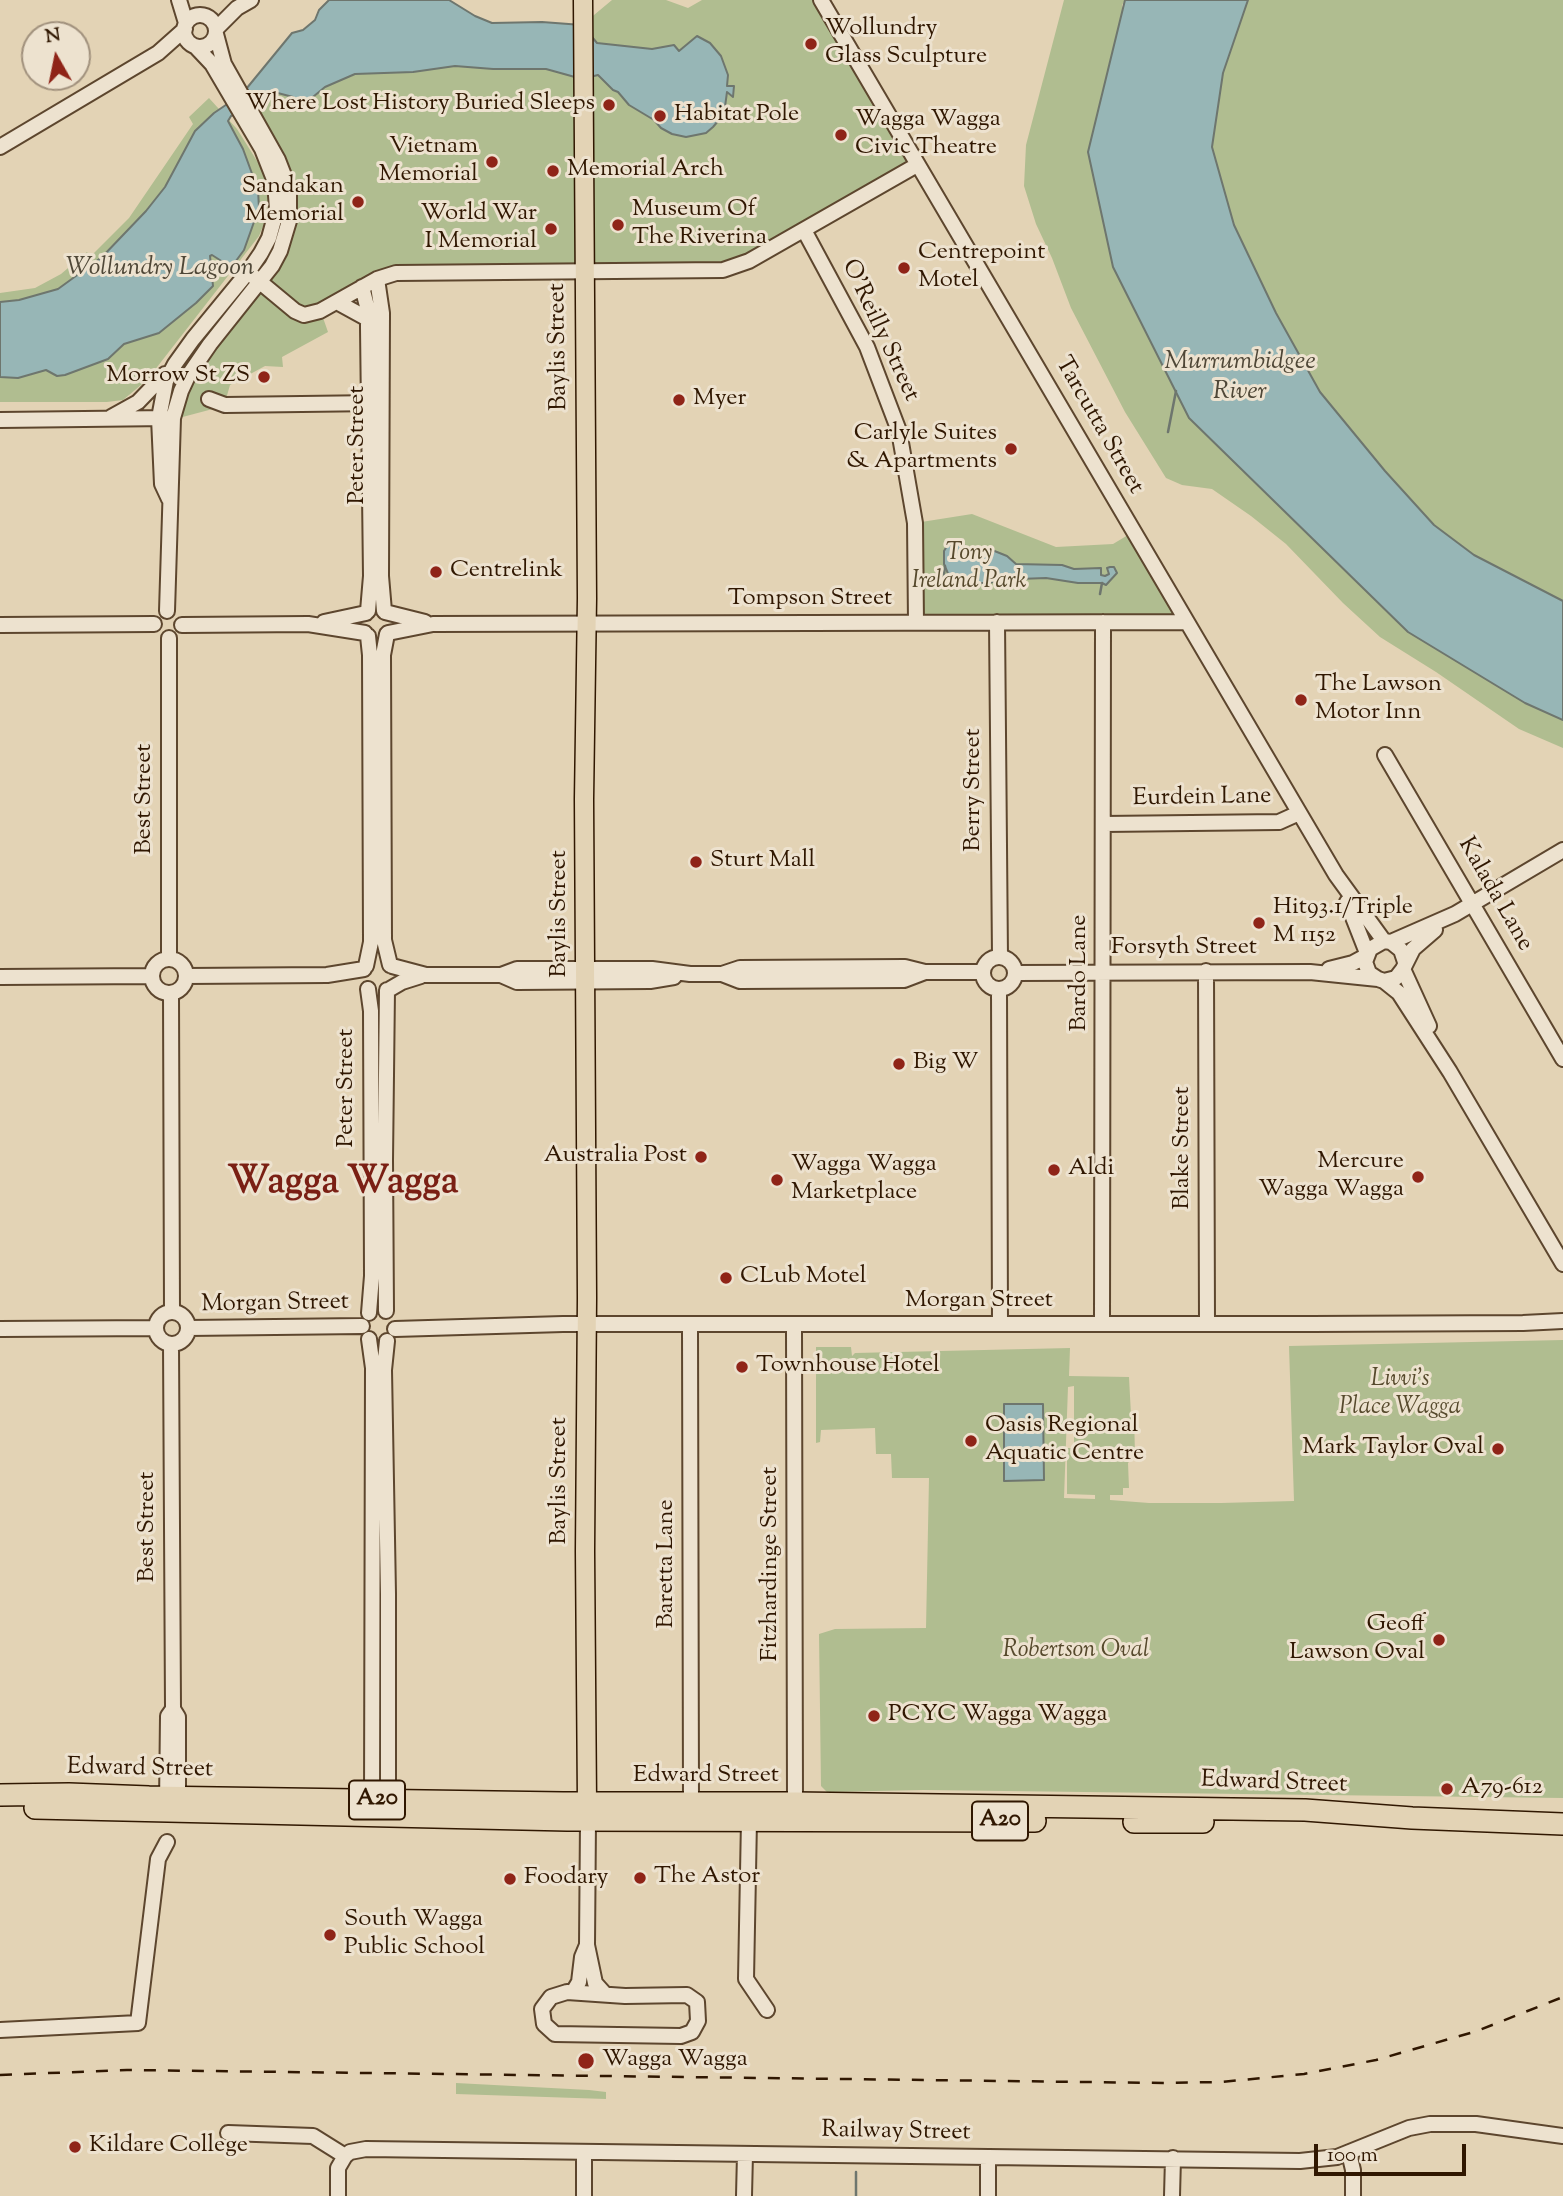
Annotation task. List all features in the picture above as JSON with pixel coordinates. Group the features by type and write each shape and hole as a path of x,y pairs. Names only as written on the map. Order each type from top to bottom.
{"highway":[{"name":"Edward Street","path":"0,1795 69,1794 173,1805 449,1816 588,1812 691,1803 795,1812 1305,1810 1412,1818 1563,1824"},
{"name":"Edward Street","path":"0,1808 380,1800 749,1821 795,1812"},
{"name":"Edward Street","path":"1462,1820 1563,1816"}],"main road":[{"path":"577,0 582,25"},
{"path":"582,25 583,0"},
{"name":"Baylis Street","path":"582,25 587,598 585,1561 588,1812"}],"street":[{"path":"181,0 194,21"},
{"path":"0,147 158,53 194,21 237,8 251,0"},
{"name":"Tarcutta Street","path":"821,0 1336,875 1388,942"},
{"path":"158,53 193,45 205,46 237,8"},
{"path":"194,21 212,20 224,64 237,97"},
{"path":"166,418 188,376 255,277 277,209 277,195 271,170 245,111 212,64 186,37 194,21"},
{"path":"255,277 295,311 304,315 315,313 377,279 405,273 723,270 748,261 917,164"},
{"name":"O'Reilly Street","path":"804,230 867,347 899,431 915,523 916,622"},
{"path":"106,419 138,402 175,364 193,339 255,277"},
{"name":"Peter Street","path":"375,403 382,313 377,279"},
{"name":"Peter Street","path":"362,287 368,319 375,403 376,530 367,612"},
{"path":"337,302 368,319"},
{"path":"167,611 169,499 162,484 166,418 163,392 175,364"},
{"path":"209,399 225,405 375,403"},
{"path":"0,420 166,418"},
{"name":"Peter Street","path":"376,530 384,611"},
{"path":"181,625 309,624 376,609 384,611 391,624 383,655 376,717"},
{"path":"167,611 176,614 181,625 179,632 169,638 160,636 154,624 157,617 167,611"},
{"name":"Tompson Street","path":"384,611 433,624"},
{"path":"367,612 361,625 370,655 376,717 377,768 377,882 371,942 362,977 367,987"},
{"name":"Berry Street","path":"997,622 1000,957"},
{"name":"Bardo Lane","path":"1102,1324 1103,622"},
{"name":"Tompson Street","path":"387,633 433,624 1186,622"},
{"path":"0,625 154,624"},
{"path":"309,624 378,639 387,633"},
{"name":"Best Street","path":"169,638 169,959"},
{"name":"Kalada Lane","path":"1385,755 1563,1059"},
{"name":"Eurdein Lane","path":"1104,824 1279,822 1299,813"},
{"path":"1381,980 1395,978 1424,938 1455,914 1563,850"},
{"name":"Tarcutta Street","path":"1336,875 1366,955"},
{"path":"377,882 384,940 395,977 388,990"},
{"path":"1455,914 1388,942 1374,945 1366,955 1366,967 1399,993 1450,1072 1563,1264"},
{"path":"1388,942 1401,950 1404,966 1450,1072"},
{"name":"Forsyth Street","path":"1310,972 1338,968 1366,955"},
{"path":"1000,957 1009,961 1015,973 1012,983 999,989 986,982 983,972 990,960 1000,957"},
{"path":"169,959 180,962 186,976 183,985 171,993 156,986 152,976 155,966 169,959"},
{"path":"327,975 365,968 373,961 426,975 501,975 517,969 586,975 652,969 690,974 722,974 740,968 905,967 925,972 983,972"},
{"name":"Blake Street","path":"1206,971 1207,1324"},
{"name":"Forsyth Street","path":"1015,973 1310,972 1381,980"},
{"path":"186,976 327,975 351,979 379,993 426,975"},
{"path":"0,977 152,976"},
{"name":"Peter Street","path":"367,987 378,1065 378,1231 386,1311"},
{"path":"999,989 1000,1324"},
{"name":"Peter Street","path":"378,1065 388,990"},
{"path":"171,993 172,1312"},
{"name":"Peter Street","path":"378,1231 366,1326 379,1415 380,1536 388,1594 388,1715 380,1800"},
{"path":"377,1310 386,1311 393,1318 391,1335 377,1343 366,1326 377,1310"},
{"path":"172,1312 181,1315 188,1328 185,1338 171,1345 158,1338 155,1328 158,1319 172,1312"},
{"name":"Morgan Street","path":"391,1335 586,1325 1563,1321"},
{"name":"Baretta Lane","path":"690,1325 691,1803"},
{"name":"Fitzhardinge Street","path":"794,1325 795,1812"},
{"name":"Morgan Street","path":"188,1328 366,1326"},
{"path":"0,1329 155,1328"},
{"name":"Peter Street","path":"379,1415 391,1335"},
{"name":"Best Street","path":"171,1345 173,1709 168,1716 173,1805"},
{"name":"Peter Street","path":"380,1536 372,1593 372,1715 380,1800"},
{"path":"372,1593 388,1594"},
{"path":"372,1657 388,1657"},
{"path":"372,1715 388,1715"},
{"path":"588,1812 587,1945 595,1983 604,1993"},
{"path":"749,1821 746,1979 767,2010"},
{"path":"0,2030 138,2023 158,1859 167,1842"},
{"path":"573,1992 579,1982 582,1957 587,1945"},
{"path":"573,1992 604,1993 625,1996 687,1996 698,2004 697,2023 692,2032 681,2036 561,2034 551,2032 545,2026 542,2019 544,2005 553,1996 573,1992"},
{"name":"Railway Street","path":"345,2156 350,2151 366,2150 1313,2161 1349,2153 1409,2129 1430,2124 1476,2124 1563,2136"},
{"path":"228,2133 313,2136 345,2156 338,2168 338,2196"},
{"path":"584,2152 584,2196"},
{"path":"1349,2153 1353,2170 1353,2196"},
{"path":"744,2196 745,2154"},
{"path":"988,2157 988,2196"},
{"path":"1172,2196 1173,2158"}],"green space":[{"path":"612,0 666,0 688,8 702,0 821,0 917,165 736,267 405,273 304,315 261,281 289,221 250,109 255,99 270,91 293,97 303,105 325,87 355,74 413,72 455,66 546,69 581,79 582,25"},
{"path":"1064,0 1125,0 1122,5 1189,418 1408,632 1525,703 1563,720 1563,748 1519,729 1380,637 1286,544 1212,489 1182,485 1166,478 1125,412 1071,308 1036,224 1024,186 1026,145"},
{"path":"1248,0 1563,0 1563,601 1474,556 1434,525 1320,392 1276,313 1234,225 1212,147 1223,73"},
{"name":"Wollundry Lagoon","path":"209,98 237,129 262,169 267,185 268,204 259,236 147,380 123,400 0,402 0,293 35,288 61,274 87,252 90,257 129,218 193,124 189,117"},
{"path":"261,283 293,312 321,312 328,332 282,357 283,367 265,366 230,385 224,406 175,419 183,391"},
{"name":"Tony Ireland Park","path":"972,514 1056,547 1113,544 1133,532 1185,622 916,622 915,523"},
{"path":"1563,1340 1563,1798 924,1790 827,1792 821,1786 819,1634 835,1629 926,1628 929,1478 892,1478 891,1454 876,1454 875,1428 821,1430 820,1442 816,1443 816,1347 851,1347 852,1356 855,1353 1070,1348 1069,1376 1129,1377 1135,1455 1128,1463 1129,1488 1123,1488 1123,1495 1110,1495 1110,1500 1221,1503 1294,1501 1289,1346","holes":["1074,1386 1074,1448 1067,1448 1067,1494 1095,1495 1095,1499 1064,1498 1068,1387"]},
{"path":"456,2083 589,2090 606,2092 606,2099 456,2094"}],"water":[{"name":"Wollundry Lagoon","path":"329,0 449,0 492,23 542,22 582,25 597,43 652,49 674,45 679,51 697,36 710,43 721,56 728,75 727,86 734,86 733,97 727,92 724,114 706,133 686,137 661,128 654,120 629,105 598,75 582,79 546,69 455,66 413,72 355,74 325,87 302,106 293,97 270,91 255,99 250,109 231,116 228,121 243,149 258,190 259,208 244,250 233,265 210,256 213,286 159,333 124,344 108,359 65,375 57,376 46,370 18,378 0,377 0,302 19,300 58,289 102,257 165,187 195,131 214,113 242,94 292,33 303,30 315,20 319,10"},
{"name":"Murrumbidgee River","path":"1125,0 1248,0 1223,73 1212,147 1234,225 1276,313 1320,392 1385,471 1434,525 1474,555 1563,601 1563,720 1525,703 1408,632 1189,418 1113,267 1088,152"},
{"path":"957,542 964,545 973,556 992,550 1007,556 1016,564 1062,565 1074,569 1101,568 1101,575 1105,576 1109,574 1107,568 1114,567 1117,573 1106,585 1046,578 970,584 956,581 949,576 944,564 944,551 947,546"},
{"path":"1004,1404 1043,1404 1044,1480 1004,1481"}],"waterway":[{"path":"1168,432 1176,391"},
{"path":"943,582 945,566"},
{"path":"1100,594 1102,583"},
{"path":"856,2172 856,2196"}],"railway":[{"path":"0,2075 127,2070 1221,2082 1304,2074 1376,2060 1477,2031 1563,1997"}],"place":[{"name":"Wollundry Glass Sculpture","path":"811,44"},
{"name":"Where Lost History Buried Sleeps","path":"609,105"},
{"name":"Habitat Pole","path":"660,116"},
{"name":"Wagga Wagga Civic Theatre","path":"841,135"},
{"name":"Vietnam Memorial","path":"492,162"},
{"name":"Memorial Arch","path":"553,171"},
{"name":"Sandakan Memorial","path":"358,202"},
{"name":"Museum Of The Riverina","path":"618,225"},
{"name":"World War I Memorial","path":"551,229"},
{"name":"Centrepoint Motel","path":"904,268"},
{"name":"Morrow St ZS","path":"264,377"},
{"name":"Myer","path":"679,400"},
{"name":"Carlyle Suites & Apartments","path":"1011,449"},
{"name":"Centrelink","path":"436,572"},
{"name":"The Lawson Motor Inn","path":"1301,700"},
{"name":"Sturt Mall","path":"696,862"},
{"name":"Hit93.1/Triple M 1152","path":"1259,923"},
{"name":"Big W","path":"899,1064"},
{"name":"Australia Post","path":"701,1157"},
{"name":"Aldi","path":"1054,1170"},
{"name":"Mercure Wagga Wagga","path":"1418,1177"},
{"name":"Wagga Wagga Marketplace","path":"777,1180"},
{"name":"CLub Motel","path":"726,1278"},
{"name":"Townhouse Hotel","path":"742,1367"},
{"name":"Oasis Regional Aquatic Centre","path":"971,1441"},
{"name":"Mark Taylor Oval","path":"1498,1449"},
{"name":"Geoff Lawson Oval","path":"1439,1640"},
{"name":"PCYC Wagga Wagga","path":"874,1716"},
{"name":"A79-612","path":"1447,1789"},
{"name":"The Astor","path":"640,1878"},
{"name":"Foodary","path":"510,1879"},
{"name":"South Wagga Public School","path":"330,1935"},
{"name":"Wagga Wagga","path":"586,2061"},
{"name":"Kildare College","path":"75,2147"}],"district":[{"name":"Wagga Wagga","path":"343,1186"}],"park label":[{"name":"Livvi’s Place Wagga","path":"1400,1395"},
{"name":"Robertson Oval","path":"1076,1652"}]}
